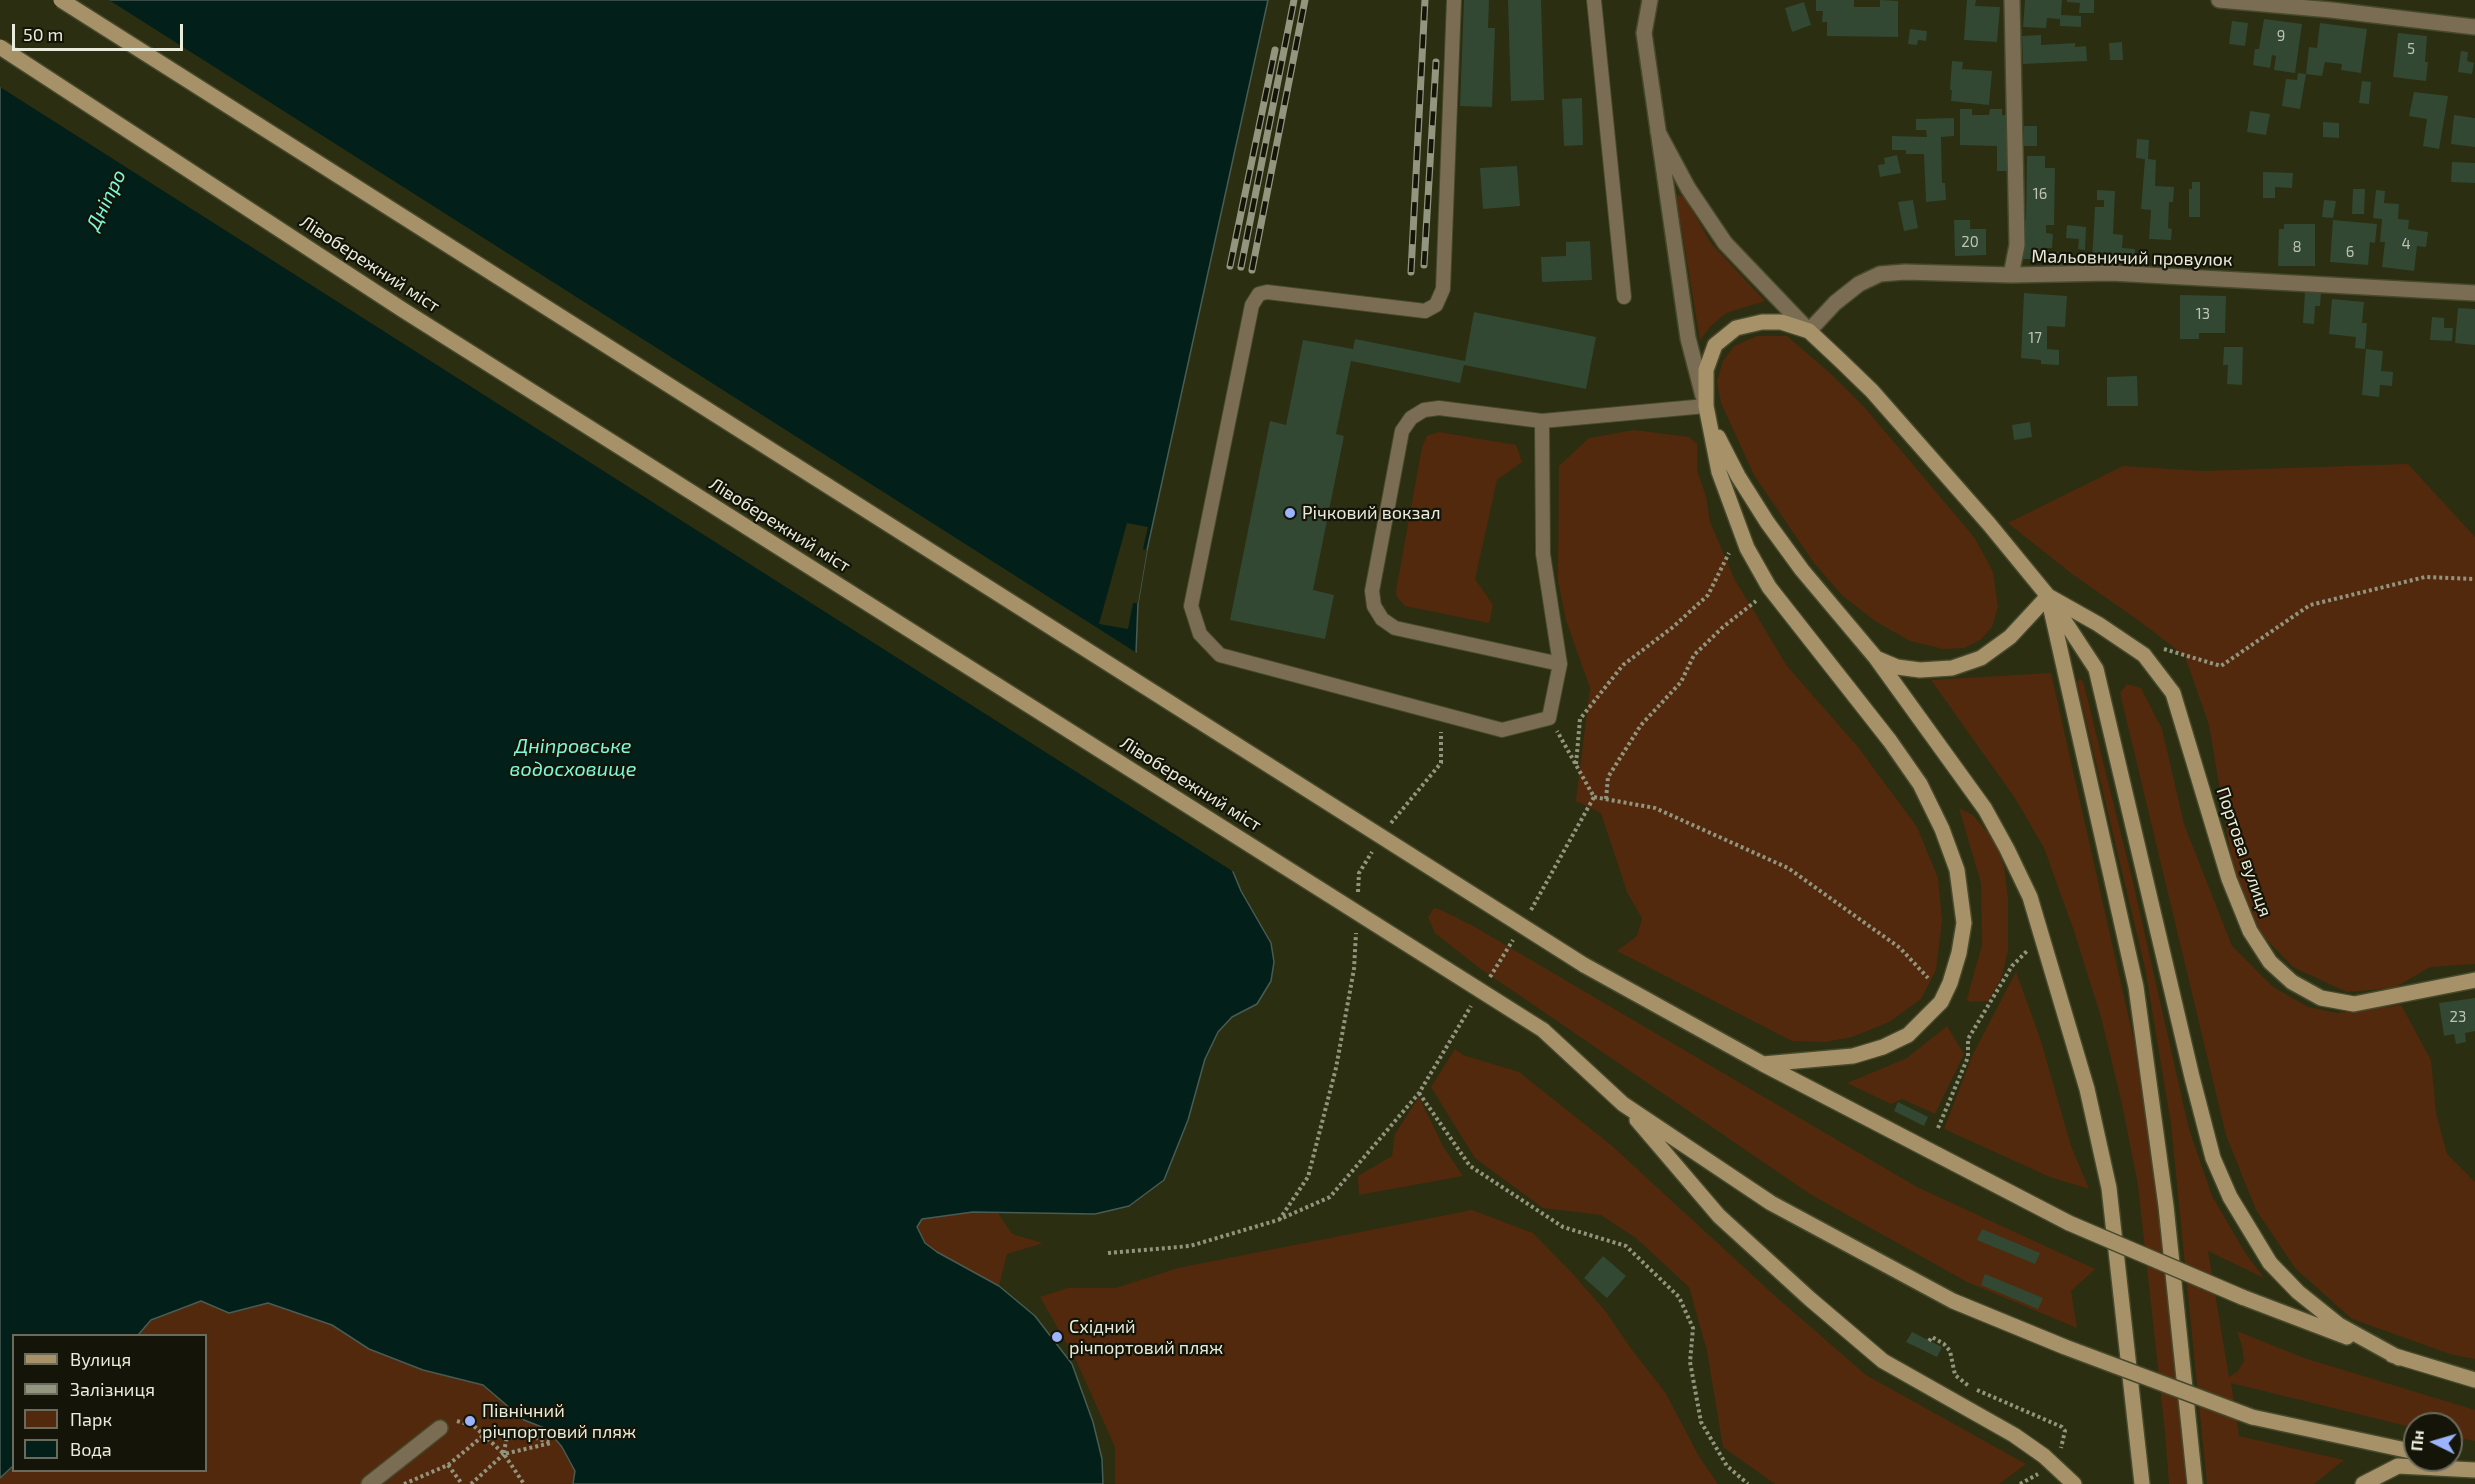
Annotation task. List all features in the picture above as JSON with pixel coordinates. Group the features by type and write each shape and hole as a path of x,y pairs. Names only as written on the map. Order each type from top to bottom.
{"main road":[{"path":"61,0 1584,965 1762,1064 2069,1223 2242,1297 2399,1358 2475,1380"},
{"name":"Лівобережний міст","path":"0,47 403,310 1543,1030 1623,1104"},
{"path":"1762,1064 1853,1056 1883,1047 1908,1035 1941,1002 1950,983 1959,953 1964,924 1957,870 1942,829 1920,784 1890,741 1769,587 1747,548 1719,472 1706,406 1706,370 1715,345 1736,328 1762,322 1781,322 1809,331 1872,391 1989,524 2048,596 2096,669 2192,1077 2213,1158 2230,1197 2270,1263 2298,1292 2339,1325 2399,1358"},
{"path":"1706,406 1734,468 1767,522 1802,570 1876,658 1985,809 2030,897 2087,1089 2109,1188 2142,1484"},
{"path":"1876,658 1897,667 1920,670 1952,668 1981,657 2010,637 2048,596"},
{"path":"2048,596 2136,987 2166,1206 2195,1484"},
{"name":"Портова вулиця","path":"2048,596 2098,624 2144,655 2173,693 2229,879 2255,939 2270,962 2292,982 2321,998 2354,1004 2475,980"},
{"path":"1623,1104 1771,1203 1953,1301 2065,1347 2252,1417 2403,1449"},
{"path":"1623,1104 1719,1216 1810,1299 1883,1361 2014,1435 2044,1456 2074,1484"},
{"path":"2363,1484 2398,1466 2475,1470"}],"street":[{"path":"1650,0 1644,33 1688,338 1706,406"},
{"path":"2011,275 2017,245 2012,0"},
{"path":"2219,0 2331,10 2475,27"},
{"path":"1658,132 1688,188 1725,243 1809,331"},
{"name":"Мальовничий провулок","path":"1809,331 1835,303 1858,284 1880,274 1905,272 2011,275 2111,273 2475,293"},
{"path":"369,1484 440,1428"}],"lane":[{"path":"1454,0 1443,289 1436,305 1425,310 1267,292 1259,294 1252,304 1191,606 1200,634 1220,655 1502,730 1549,718 1560,664 1543,554 1542,421"},
{"path":"1594,0 1624,297"},
{"path":"1560,664 1395,628 1382,619 1374,606 1372,591 1402,431 1411,418 1424,410 1439,408 1542,421 1706,406"}],"path":[{"path":"1576,765 1580,719 1623,665 1673,627 1708,595 1731,550"},
{"path":"2157,647 2222,666 2310,605 2425,577 2475,579"},
{"path":"1606,799 1608,777 1641,725 1681,682 1694,655 1756,600"},
{"path":"1390,825 1441,763 1440,715"},
{"path":"1549,718 1594,796 1655,808 1788,868 1900,948 1928,978"},
{"path":"1528,915 1546,887 1594,796"},
{"path":"1358,894 1359,873 1378,844"},
{"path":"1278,1220 1308,1177 1336,1068 1354,969 1357,926"},
{"path":"1486,983 1516,935"},
{"path":"1938,1128 1968,1057 1968,1039 2012,966 2042,936"},
{"path":"1108,1253 1190,1246 1278,1220 1330,1197 1419,1093 1474,1002"},
{"path":"1419,1093 1470,1166 1563,1227 1626,1246 1679,1297 1693,1328 1690,1362 1701,1422 1727,1466 1748,1484"},
{"path":"1929,1341 1932,1336 1944,1344 1950,1351 1955,1375 1971,1388 2062,1427"},
{"path":"440,1428 459,1420 474,1426 504,1454 524,1484"},
{"path":"471,1484 504,1454 551,1443 518,1431 506,1440 504,1454"},
{"path":"404,1484 448,1465 484,1435"},
{"path":"448,1465 462,1484"}],"green space":[{"path":"1676,195 1684,196 1711,243 1765,301 1726,313 1700,340"},
{"path":"1757,336 1787,336 1831,374 1866,409 1974,537 1993,572 1998,607 1992,627 1980,640 1964,648 1943,649 1910,641 1875,621 1843,596 1814,563 1754,475 1721,403 1717,381 1723,361 1734,346"},
{"path":"1634,430 1689,437 1697,444 1697,471 1706,496 1710,522 1735,580 1787,666 1858,747 1917,827 1938,878 1942,920 1936,970 1921,999 1889,1022 1852,1037 1825,1042 1792,1041 1617,951 1637,936 1642,918 1627,892 1601,813 1576,801 1590,688 1566,620 1558,580 1559,466 1589,438"},
{"path":"1439,432 1516,445 1522,462 1497,480 1475,579 1493,605 1489,623 1405,606 1397,597 1396,591 1422,447 1427,436"},
{"path":"2408,464 2475,537 2475,964 2430,967 2394,988 2347,992 2293,967 2258,931 2233,868 2209,725 2185,656 2072,574 2008,523 2123,466 2202,471"},
{"path":"2051,673 2134,1041 2169,1277 2186,1484 2169,1484 2138,1185 2101,1017 2073,928 2044,848 2015,798 1931,680"},
{"path":"2079,679 2083,681 2132,878 2189,1129 2212,1196 2246,1254 2264,1278 2208,1251 2229,1377 2238,1371 2244,1361 2237,1331 2304,1358 2475,1410 2475,1441 2463,1438 2463,1412 2403,1412 2403,1425 2231,1383 2239,1436 2344,1460 2314,1484 2207,1484 2171,1124 2145,968 2077,683"},
{"path":"2127,684 2141,688 2162,729 2184,824 2232,946 2273,987 2308,1007 2337,1013 2401,1005 2431,1060 2436,1113 2447,1154 2475,1182 2475,1359 2453,1355 2352,1319 2296,1269 2256,1210 2226,1135 2120,693"},
{"path":"1959,808 1973,815 1994,840 2004,866 2008,899 2008,951 2001,979 1988,1001 1969,1002 1967,999 1982,945 1981,883"},
{"path":"1434,908 1475,927 1917,1187 2095,1269 2071,1291 2077,1328 1967,1282 1810,1194 1478,967 1435,933 1428,917"},
{"path":"2016,972 2040,1038 2071,1146 2089,1189 2050,1177 1944,1129 1973,1054"},
{"path":"1947,1026 1964,1054 1935,1114 1902,1099 1891,1104 1847,1083 1907,1058"},
{"path":"1455,1049 1463,1055 1519,1072 1611,1145 1774,1295 1866,1375 2026,1464 1999,1484 1775,1484 1723,1447 1707,1351 1689,1287 1636,1238 1601,1215 1543,1208 1475,1158 1431,1087"},
{"path":"1419,1097 1444,1148 1463,1176 1359,1195 1358,1176 1392,1156 1395,1134"},
{"path":"996,1210 1012,1234 1043,1243 1007,1254 999,1286 937,1252 925,1243 917,1228 922,1219"},
{"path":"1472,1210 1533,1233 1572,1273 1606,1312 1665,1392 1700,1458 1718,1484 1115,1484 1115,1447 1075,1358 1040,1297 1068,1288 1116,1288 1178,1268"},
{"path":"201,1301 229,1313 268,1303 332,1325 369,1349 423,1370 483,1385 524,1420 547,1428 562,1447 575,1471 573,1484 0,1484 0,1478 12,1467 12,1472 207,1472 207,1334 139,1334 151,1321"}],"water":[{"name":"Дніпровське водосховище","path":"0,0 1268,0 1147,550 1138,603 1136,653 1147,696 1215,828 1241,891 1271,943 1274,962 1271,981 1257,1004 1232,1017 1218,1032 1205,1059 1188,1120 1164,1180 1129,1206 1095,1214 973,1212 922,1219 917,1227 925,1243 999,1286 1035,1316 1072,1364 1093,1422 1102,1459 1103,1484 573,1484 575,1471 562,1447 547,1429 524,1420 483,1385 423,1370 369,1349 332,1325 268,1303 229,1313 201,1301 151,1320 139,1334 12,1334 12,1467 0,1478"}],"pier":[{"path":"0,0 109,0 1140,655 1149,694 1218,827 1237,874 0,87"},
{"path":"1127,523 1148,527 1143,549 1147,550 1138,603 1133,603 1128,629 1099,624"}],"building":[{"path":"1464,0 1489,0 1488,28 1495,28 1492,107 1460,106"},
{"path":"1508,0 1541,0 1544,100 1511,101"},
{"path":"1816,0 1854,0 1854,7 1880,7 1880,0 1898,1 1898,37 1827,36 1827,22 1822,22 1823,11 1816,11"},
{"path":"1967,0 1976,0 1975,6 2000,7 1997,42 1964,40"},
{"path":"2025,0 2062,0 2061,15 2081,16 2081,27 2060,26 2060,19 2047,18 2046,28 2023,27"},
{"path":"2067,0 2094,0 2094,13 2079,13 2080,3 2067,2"},
{"path":"1804,2 1811,25 1792,32 1785,8"},
{"path":"2264,19 2302,24 2295,73 2274,70 2276,56 2272,55 2270,68 2253,65 2255,49 2259,49"},
{"path":"2232,21 2248,23 2245,46 2229,44"},
{"path":"2320,23 2367,29 2361,73 2341,70 2342,64 2325,62 2322,76 2306,74 2309,47 2317,48"},
{"path":"1910,29 1927,31 1926,41 1918,40 1917,45 1908,44"},
{"path":"2398,33 2427,36 2426,81 2393,77"},
{"path":"2041,35 2041,45 2075,43 2075,47 2086,46 2087,61 2023,64 2022,36"},
{"path":"2122,42 2123,60 2110,60 2109,43"},
{"path":"2461,51 2468,52 2467,61 2474,63 2472,74 2458,72"},
{"path":"1952,61 1963,62 1962,69 1992,71 1989,105 1951,101"},
{"path":"2298,73 2306,74 2300,109 2282,106 2286,79 2297,80"},
{"path":"2362,81 2371,82 2369,104 2359,103"},
{"path":"2414,92 2448,96 2439,149 2423,146 2427,119 2409,116"},
{"path":"1582,98 1583,145 1564,146 1562,99"},
{"path":"1960,109 1972,109 1972,115 1989,115 1990,109 2002,109 2002,115 2007,115 2007,171 1997,171 1997,146 1960,145"},
{"path":"2250,111 2270,114 2266,135 2247,132"},
{"path":"2454,115 2475,118 2475,147 2451,144"},
{"path":"1954,118 1954,136 1941,137 1942,183 1945,183 1946,200 1926,202 1924,154 1906,154 1906,150 1892,150 1892,136 1927,137 1926,130 1916,130 1916,119"},
{"path":"2323,122 2339,123 2339,138 2323,137"},
{"path":"2024,126 2037,126 2037,146 2024,146"},
{"path":"2137,139 2149,140 2148,159 2156,160 2155,186 2174,187 2173,202 2169,202 2168,228 2172,229 2171,240 2149,239 2151,210 2141,209 2145,159 2136,158"},
{"path":"1897,155 1901,173 1880,177 1878,165 1885,164 1884,158"},
{"path":"2027,156 2045,156 2045,168 2055,168 2054,225 2046,225 2046,233 2053,234 2052,248 2044,248 2043,259 2022,259 2023,220 2026,220"},
{"path":"2452,162 2475,163 2475,183 2451,182"},
{"path":"1517,166 1520,206 1483,209 1480,168"},
{"path":"2263,172 2293,173 2292,188 2275,187 2275,198 2263,198"},
{"path":"2192,182 2200,182 2200,217 2189,217 2189,189 2192,189"},
{"path":"2353,189 2365,189 2364,214 2352,214"},
{"path":"2097,190 2115,191 2113,234 2123,235 2122,248 2135,249 2135,264 2092,262 2095,207 2104,207 2104,200 2097,200"},
{"path":"2376,190 2385,191 2384,203 2399,204 2398,219 2409,220 2408,229 2428,232 2426,247 2417,246 2414,271 2382,267 2385,242 2380,242 2382,219 2373,218"},
{"path":"1913,200 1918,228 1904,231 1898,202"},
{"path":"2324,200 2336,201 2333,218 2322,217"},
{"path":"1954,220 1970,220 1970,229 1986,229 1986,255 1955,256"},
{"path":"2333,220 2377,224 2375,243 2370,242 2368,265 2330,262"},
{"path":"2284,224 2315,224 2315,266 2278,266 2279,229 2284,229"},
{"path":"2067,225 2086,227 2085,250 2078,249 2079,239 2066,238"},
{"path":"1590,241 1592,280 1542,282 1541,257 1566,256 1566,242"},
{"path":"2051,252 2072,253 2071,266 2050,265"},
{"path":"2305,292 2321,293 2320,306 2315,306 2314,324 2303,323"},
{"path":"2024,293 2067,296 2065,327 2047,326 2047,349 2059,350 2059,365 2041,364 2041,360 2021,358"},
{"path":"2180,295 2226,296 2225,333 2199,333 2199,339 2180,339"},
{"path":"2332,299 2364,302 2362,323 2367,323 2365,349 2355,348 2356,337 2329,334"},
{"path":"2458,308 2475,309 2475,345 2455,343"},
{"name":"Річковий вокзал","path":"1474,312 1596,337 1586,389 1464,365 1460,383 1351,361 1336,434 1344,436 1313,590 1334,595 1325,639 1230,620 1270,421 1286,425 1303,340 1353,349 1355,339 1465,361"},
{"path":"2432,317 2444,318 2444,328 2453,328 2452,341 2430,340"},
{"path":"2224,347 2243,347 2242,385 2227,384 2228,365 2223,365"},
{"path":"2366,349 2383,351 2381,371 2393,372 2392,386 2380,385 2379,397 2362,395"},
{"path":"2137,376 2138,406 2107,406 2107,377"},
{"path":"2030,422 2032,437 2014,440 2012,425"},
{"path":"2475,998 2475,1031 2465,1033 2466,1042 2456,1044 2454,1034 2444,1036 2439,1003"},
{"path":"1898,1102 1928,1117 1924,1126 1894,1111"},
{"path":"1982,1229 2040,1253 2035,1264 1977,1240"},
{"path":"1603,1256 1626,1276 1607,1298 1584,1278"},
{"path":"1985,1274 2043,1298 2038,1309 1981,1285"},
{"path":"1912,1332 1942,1347 1937,1357 1906,1342"}],"railway":[{"path":"1241,267 1294,0"},
{"path":"1252,270 1305,0"},
{"path":"1411,272 1425,0"},
{"path":"1230,266 1275,50"},
{"path":"1424,265 1436,62"}],"place":[{"name":"Річковий вокзал","path":"1290,513"},
{"name":"Східний річпортовий пляж","path":"1057,1337"},
{"name":"Північний річпортовий пляж","path":"470,1421"}],"water label":[{"name":"Дніпро","path":"106,200"}]}
